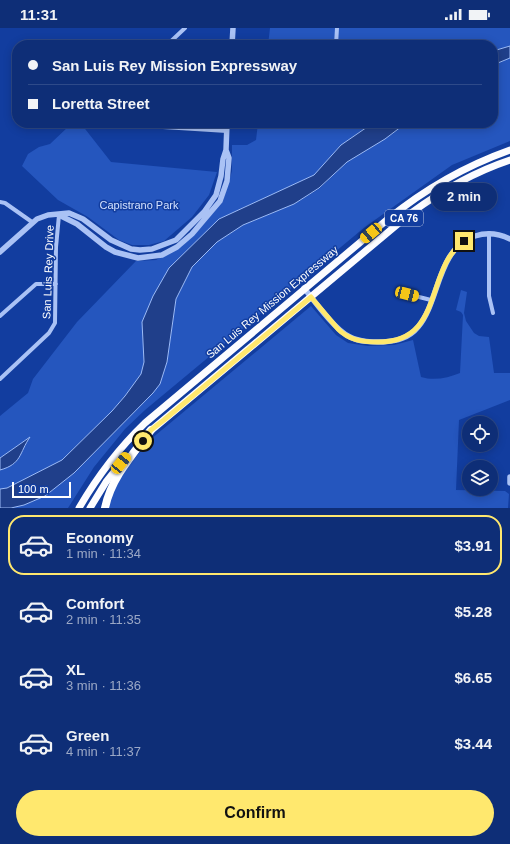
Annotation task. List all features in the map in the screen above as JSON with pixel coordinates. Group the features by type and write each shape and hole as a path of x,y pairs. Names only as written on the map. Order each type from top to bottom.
{"highway":[{"name":"San Luis Rey Mission Expressway","path":"79,508 99,476 116,453 144,423 304,288 409,202 435,184 463,169 510,150"},
{"name":"San Luis Rey Mission Expressway","path":"151,430 398,223 425,203 461,181 510,160"},
{"name":"CA 76","path":"90,508 116,470 136,445 151,430"},
{"path":"105,508 112,486 118,475 151,430"}],"street":[{"path":"172,40 185,28"},
{"path":"232,40 233,28"},
{"path":"336,40 337,28"},
{"path":"0,252 32,222 44,216 59,215 77,224 106,247 115,252 138,258 162,255 177,247 192,234 220,202 228,181 229,158 226,150 227,131 179,128"},
{"path":"0,202 5,203 32,222"},
{"name":"San Luis Rey Drive","path":"0,379 49,334 53,328 56,318 56,247 59,215"},
{"path":"304,288 343,334 354,339 370,342 398,340 410,335 422,322 449,258 459,245 480,234 496,234 510,239"},
{"path":"489,234 489,296 493,313"},
{"path":"0,316 36,284 56,284"},
{"path":"407,294 431,300"},
{"path":"510,477 510,483"}],"green space":[{"path":"270,28 510,28 510,46 498,50 498,40 269,40"},
{"path":"510,58 510,141 452,165 365,227 145,410 125,429 94,467 68,508 11,508 24,505 45,496 74,473 153,393 160,384 167,362 176,299 192,267 217,242 243,225 294,204 319,189 347,162 385,139 399,128 498,128 498,63"},
{"name":"Capistrano Park","path":"67,128 84,128 111,162 217,172 209,195 192,217 164,241 149,245 132,245 119,240 88,217 58,200 22,166 28,154 39,147 50,144"},
{"path":"257,128 366,128 341,145 314,175 219,219 169,268 142,322 144,362 141,374 125,396 112,411 62,460 7,488 0,489 0,470 12,465 19,458 29,438 0,458 0,416 28,393 33,379 77,322 136,261 156,260 182,246 203,225 223,201 232,171 232,145 247,145 256,140"},
{"path":"461,290 467,292 464,313 466,321 474,333 479,336 489,337 494,373 510,373 510,400 469,416 462,416 462,419 459,420 456,490 462,490 462,496 498,496 498,491 505,491 509,494 508,508 108,508 113,488 130,464 151,439 311,306 336,335 348,343 368,346 394,345 413,340 421,377 431,379 460,373 463,315 461,312 456,310"}],"shaded area":[{"path":"510,46 510,58 498,63 498,50"},
{"path":"366,128 399,128 385,139 347,162 319,188 294,204 243,225 217,242 192,267 176,299 167,362 160,384 153,393 74,473 45,496 24,505 11,508 0,508 0,489 7,488 62,460 112,411 141,374 144,362 142,322 153,296 169,268 219,219 314,175 341,145"},
{"path":"30,437 16,461 7,468 0,470 0,458"}],"route":[{"path":"143,441 151,430 311,297 343,334 354,339 360,341 389,342 410,335 422,322 449,258 464,241"}]}
